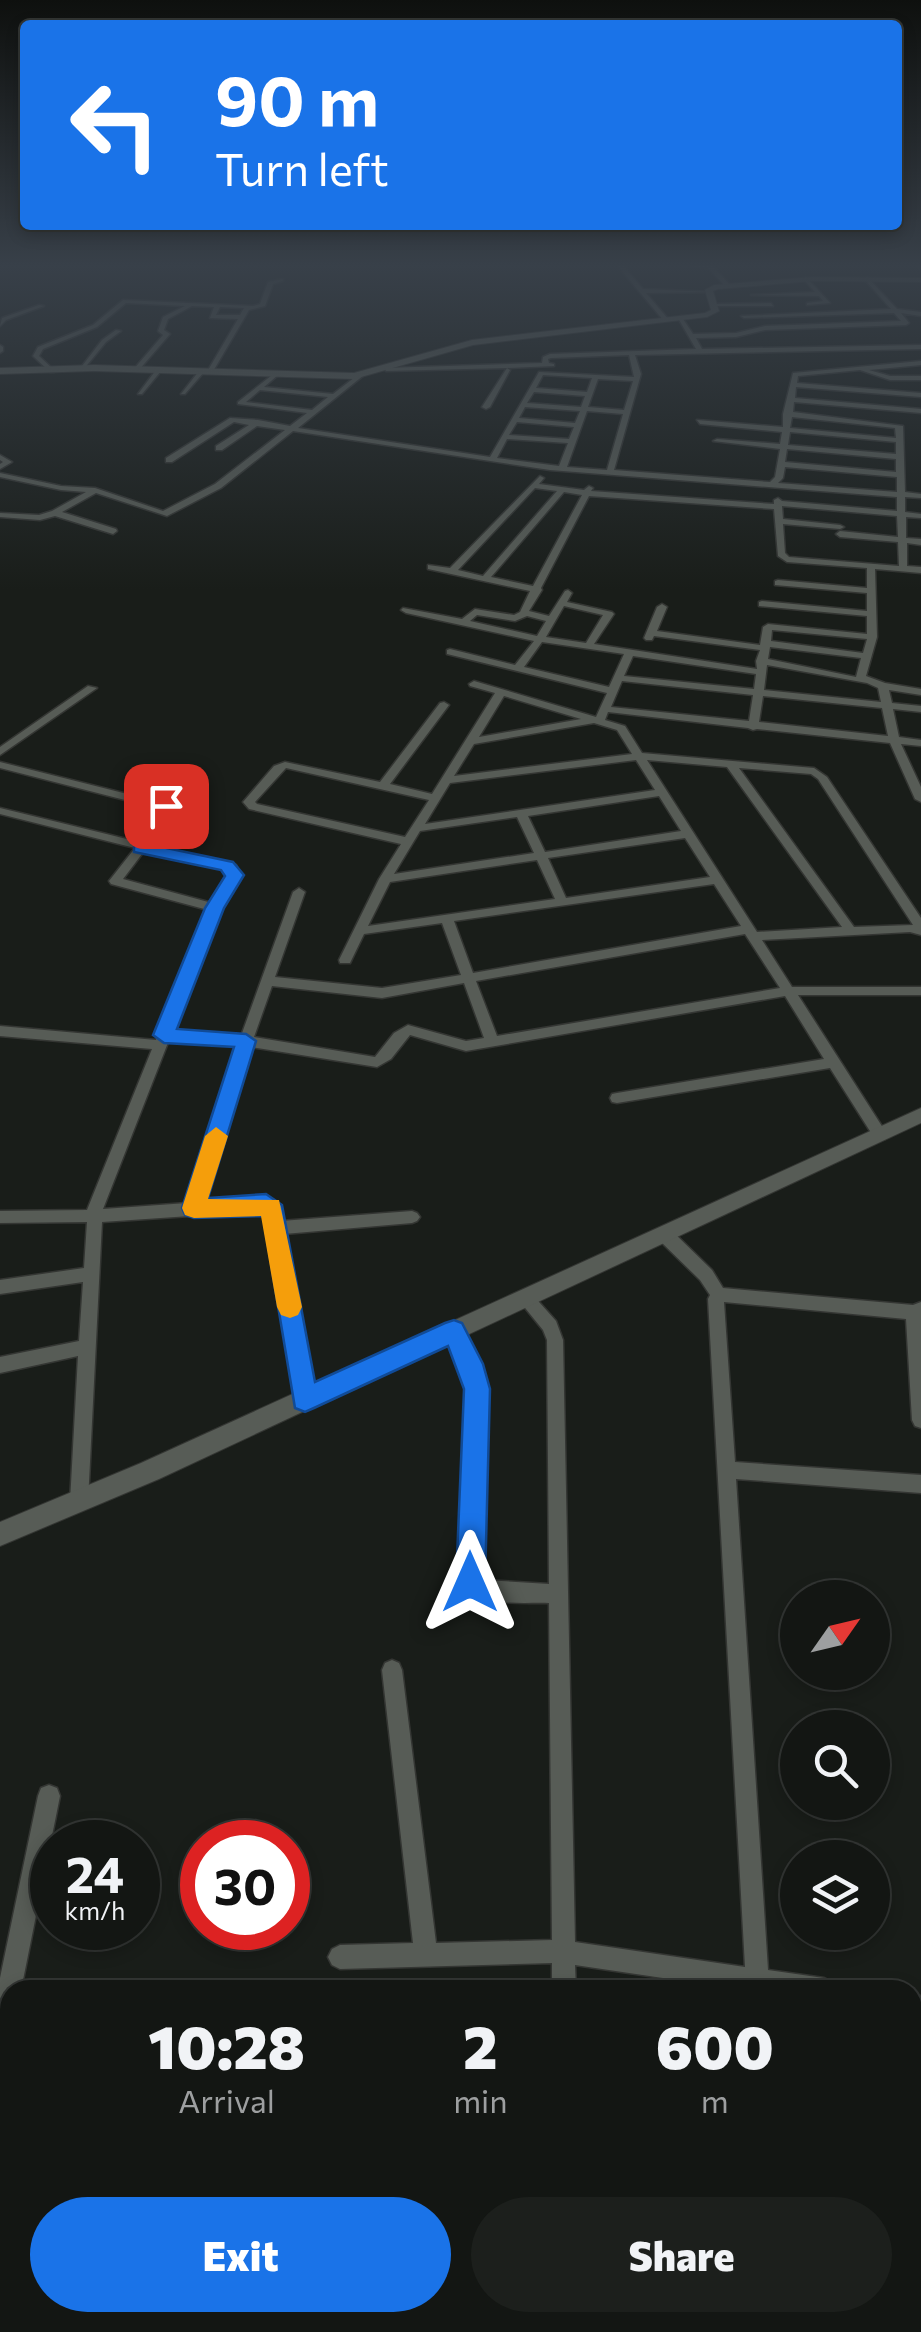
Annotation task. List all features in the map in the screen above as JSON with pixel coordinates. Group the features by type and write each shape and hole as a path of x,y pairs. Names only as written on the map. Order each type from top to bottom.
{"street":[{"path":"140,393 157,373"},
{"path":"183,394 205,373"},
{"path":"235,373 371,373"},
{"path":"486,407 505,373"},
{"path":"492,459 543,373"},
{"path":"555,373 636,379"},
{"path":"610,472 637,373"},
{"path":"801,373 797,373 793,385 778,484 783,556 921,570"},
{"path":"873,373 890,378 921,378"},
{"path":"276,374 240,403 314,412"},
{"path":"0,457 8,462 0,471 61,488 94,490 152,513 168,512 214,488 362,375"},
{"path":"562,469 596,376"},
{"path":"501,381 590,394"},
{"path":"793,385 921,395"},
{"path":"257,388 336,396"},
{"path":"790,400 921,412"},
{"path":"524,405 627,412"},
{"path":"788,414 899,426 903,569"},
{"path":"516,420 578,424"},
{"path":"169,460 226,422 258,422 550,468 921,496"},
{"path":"219,448 258,422"},
{"path":"700,422 898,440"},
{"path":"506,437 572,441"},
{"path":"717,441 899,458"},
{"path":"781,464 900,475"},
{"path":"452,571 550,468"},
{"path":"464,622 474,612 515,618 524,614 598,471"},
{"path":"533,485 586,493 921,516"},
{"path":"0,516 38,518 94,490"},
{"path":"486,578 562,490"},
{"path":"838,564 841,509"},
{"path":"55,512 113,531"},
{"path":"780,521 921,542"},
{"path":"863,681 872,637 871,566"},
{"path":"431,568 538,590"},
{"path":"778,583 872,591"},
{"path":"518,668 565,598 609,614 588,648"},
{"path":"762,604 872,614"},
{"path":"602,714 619,678 651,633 662,606"},
{"path":"406,610 588,648 760,666 921,692"},
{"path":"524,614 551,620"},
{"path":"752,727 766,629 772,626 872,637"},
{"path":"651,633 867,656"},
{"path":"450,652 612,690"},
{"path":"619,678 921,709"},
{"path":"474,684 602,714 921,743"},
{"path":"883,686 894,740 915,774 921,799"},
{"path":"0,752 92,688"},
{"path":"345,960 385,880 501,692"},
{"path":"382,786 444,705"},
{"path":"472,740 602,714 621,728 830,1063 880,1135"},
{"path":"447,780 638,756 819,774 921,930"},
{"path":"730,764 851,931"},
{"path":"0,766 170,808 115,878 117,883 215,908"},
{"path":"410,842 254,807 249,802 281,766 437,798"},
{"path":"419,828 660,793"},
{"path":"0,811 232,868 234,875 215,908 94,1216 79,1502"},
{"path":"521,813 562,902"},
{"path":"385,880 686,834"},
{"path":"359,931 716,880"},
{"path":"194,1208 298,892"},
{"path":"446,918 492,1042"},
{"path":"267,980 369,994 751,933 921,930"},
{"path":"0,1031 246,1041 377,1062 408,1030 458,1046 788,992 921,991"},
{"path":"617,1098 830,1063"},
{"path":"0,1534 305,1400 921,1116"},
{"path":"0,1216 94,1216 266,1204 274,1212 305,1400"},
{"path":"276,1228 412,1217"},
{"path":"664,1234 706,1275 719,1296 716,1306 757,1977"},
{"path":"0,1287 90,1274"},
{"path":"719,1296 919,1312 921,1420"},
{"path":"524,1298 550,1326 555,1340 563,1980"},
{"path":"454,1331 477,1389 470,1582 480,1590 557,1594"},
{"path":"0,1364 88,1347"},
{"path":"726,1470 920,1490"},
{"path":"392,1670 426,1954"},
{"path":"11,1980 48,1796"},
{"path":"340,1957 560,1951 772,1980"}],"slow traffic":[{"path":"216,1136 194,1208 270,1206 290,1307"}],"route":[{"path":"166,806 171,812 140,848 227,866 234,875 215,908 164,1035 246,1041 194,1208 266,1204 274,1212 305,1400 454,1331 477,1389 470,1582"}]}
